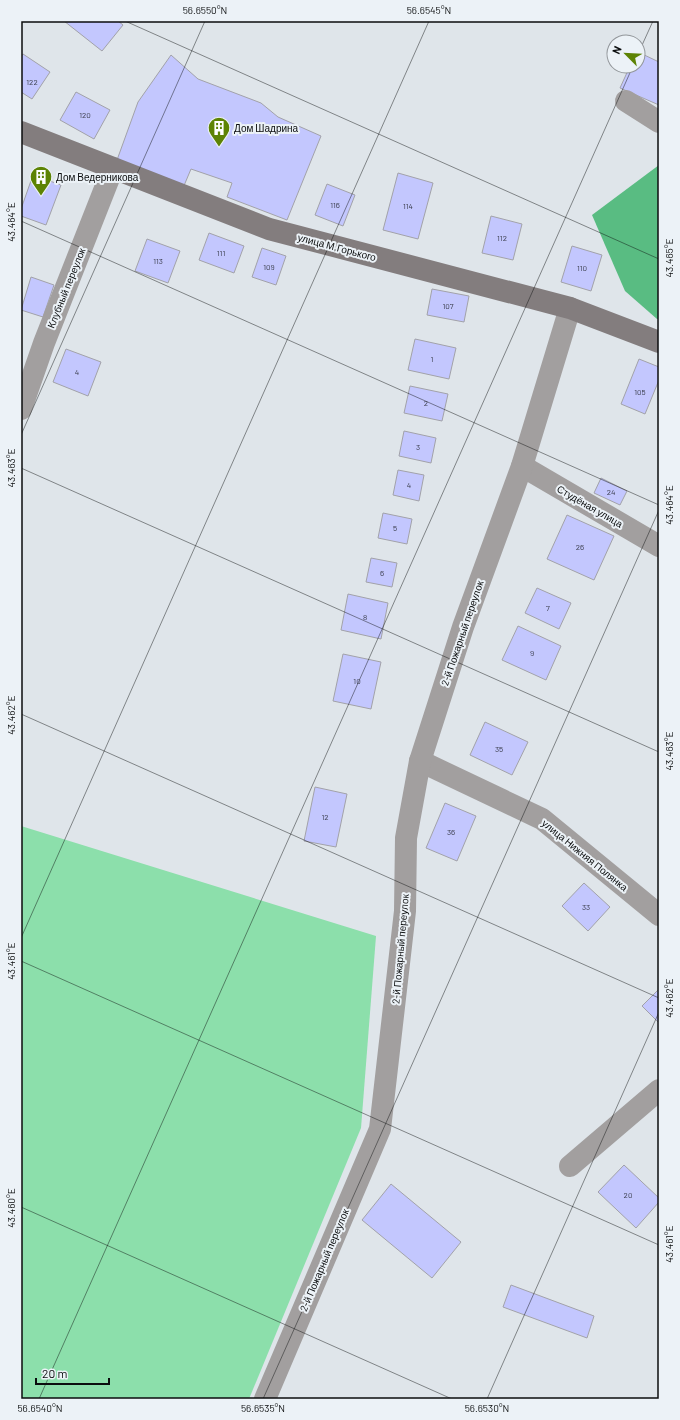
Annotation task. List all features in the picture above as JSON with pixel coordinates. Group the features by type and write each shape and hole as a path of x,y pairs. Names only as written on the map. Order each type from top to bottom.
{"street":[{"path":"626,101 659,122"},
{"name":"улица М.Горького","path":"21,132 269,229 570,308 659,342"},
{"name":"Клубный переулок","path":"21,409 44,343 113,168"},
{"name":"2-й Пожарный переулок","path":"265,1399 380,1130 405,911 406,838 420,761 463,627 522,466 570,308"},
{"name":"Студёная улица","path":"522,466 659,546"},
{"name":"улица Нижняя Полянка","path":"420,761 542,819 659,915"},
{"path":"570,1166 659,1090"}],"green space":[{"path":"659,165 659,319 657,319 625,291 592,215"},
{"path":"21,826 376,936 361,1128 249,1399 21,1399"}],"building":[{"path":"64,21 118,21 123,25 102,51"},
{"path":"23,54 50,72 32,99 21,92 21,57"},
{"name":"Дом Шадрина","path":"171,55 198,79 261,103 278,117 321,136 287,220 227,197 232,183 191,169 183,188 117,160 138,102"},
{"path":"646,56 659,62 659,105 620,88 626,74 646,74"},
{"path":"76,92 110,110 94,139 60,120"},
{"path":"398,173 433,183 418,239 383,230"},
{"name":"Дом Ведерникова","path":"33,175 61,185 46,225 21,216 21,209"},
{"path":"327,184 355,195 343,226 315,215"},
{"path":"491,216 522,224 513,260 482,253"},
{"path":"209,233 244,246 234,273 199,260"},
{"path":"147,239 180,251 168,283 135,271"},
{"path":"572,246 602,255 591,291 561,282"},
{"path":"262,248 286,256 276,285 252,277"},
{"path":"31,277 54,285 43,317 21,310"},
{"path":"432,289 469,296 464,322 427,315"},
{"path":"415,339 456,348 449,379 408,370"},
{"path":"66,349 101,362 88,396 53,382"},
{"path":"639,359 659,367 659,380 645,414 621,404"},
{"path":"410,386 448,394 442,421 404,413"},
{"path":"404,431 436,438 431,463 399,456"},
{"path":"398,470 424,475 419,501 393,495"},
{"path":"601,478 627,491 620,505 594,493"},
{"path":"383,513 412,519 407,544 378,538"},
{"path":"567,515 614,536 594,580 547,559"},
{"path":"371,558 397,563 392,587 366,582"},
{"path":"537,588 571,603 559,629 525,613"},
{"path":"348,594 388,603 381,639 341,630"},
{"path":"518,626 561,646 546,680 502,660"},
{"path":"343,654 381,662 371,709 333,701"},
{"path":"485,722 528,742 512,775 470,755"},
{"path":"315,787 347,794 336,847 304,841"},
{"path":"445,803 476,816 457,861 426,848"},
{"path":"584,883 610,907 588,931 562,906"},
{"path":"659,989 659,1023 642,1006"},
{"path":"624,1165 659,1198 659,1202 636,1228 598,1192"},
{"path":"391,1184 461,1242 432,1278 362,1220"},
{"path":"511,1285 594,1316 587,1338 503,1307"}],"place":[{"name":"Дом Шадрина","path":"219,148"},
{"name":"Дом Ведерникова","path":"41,196"}]}
